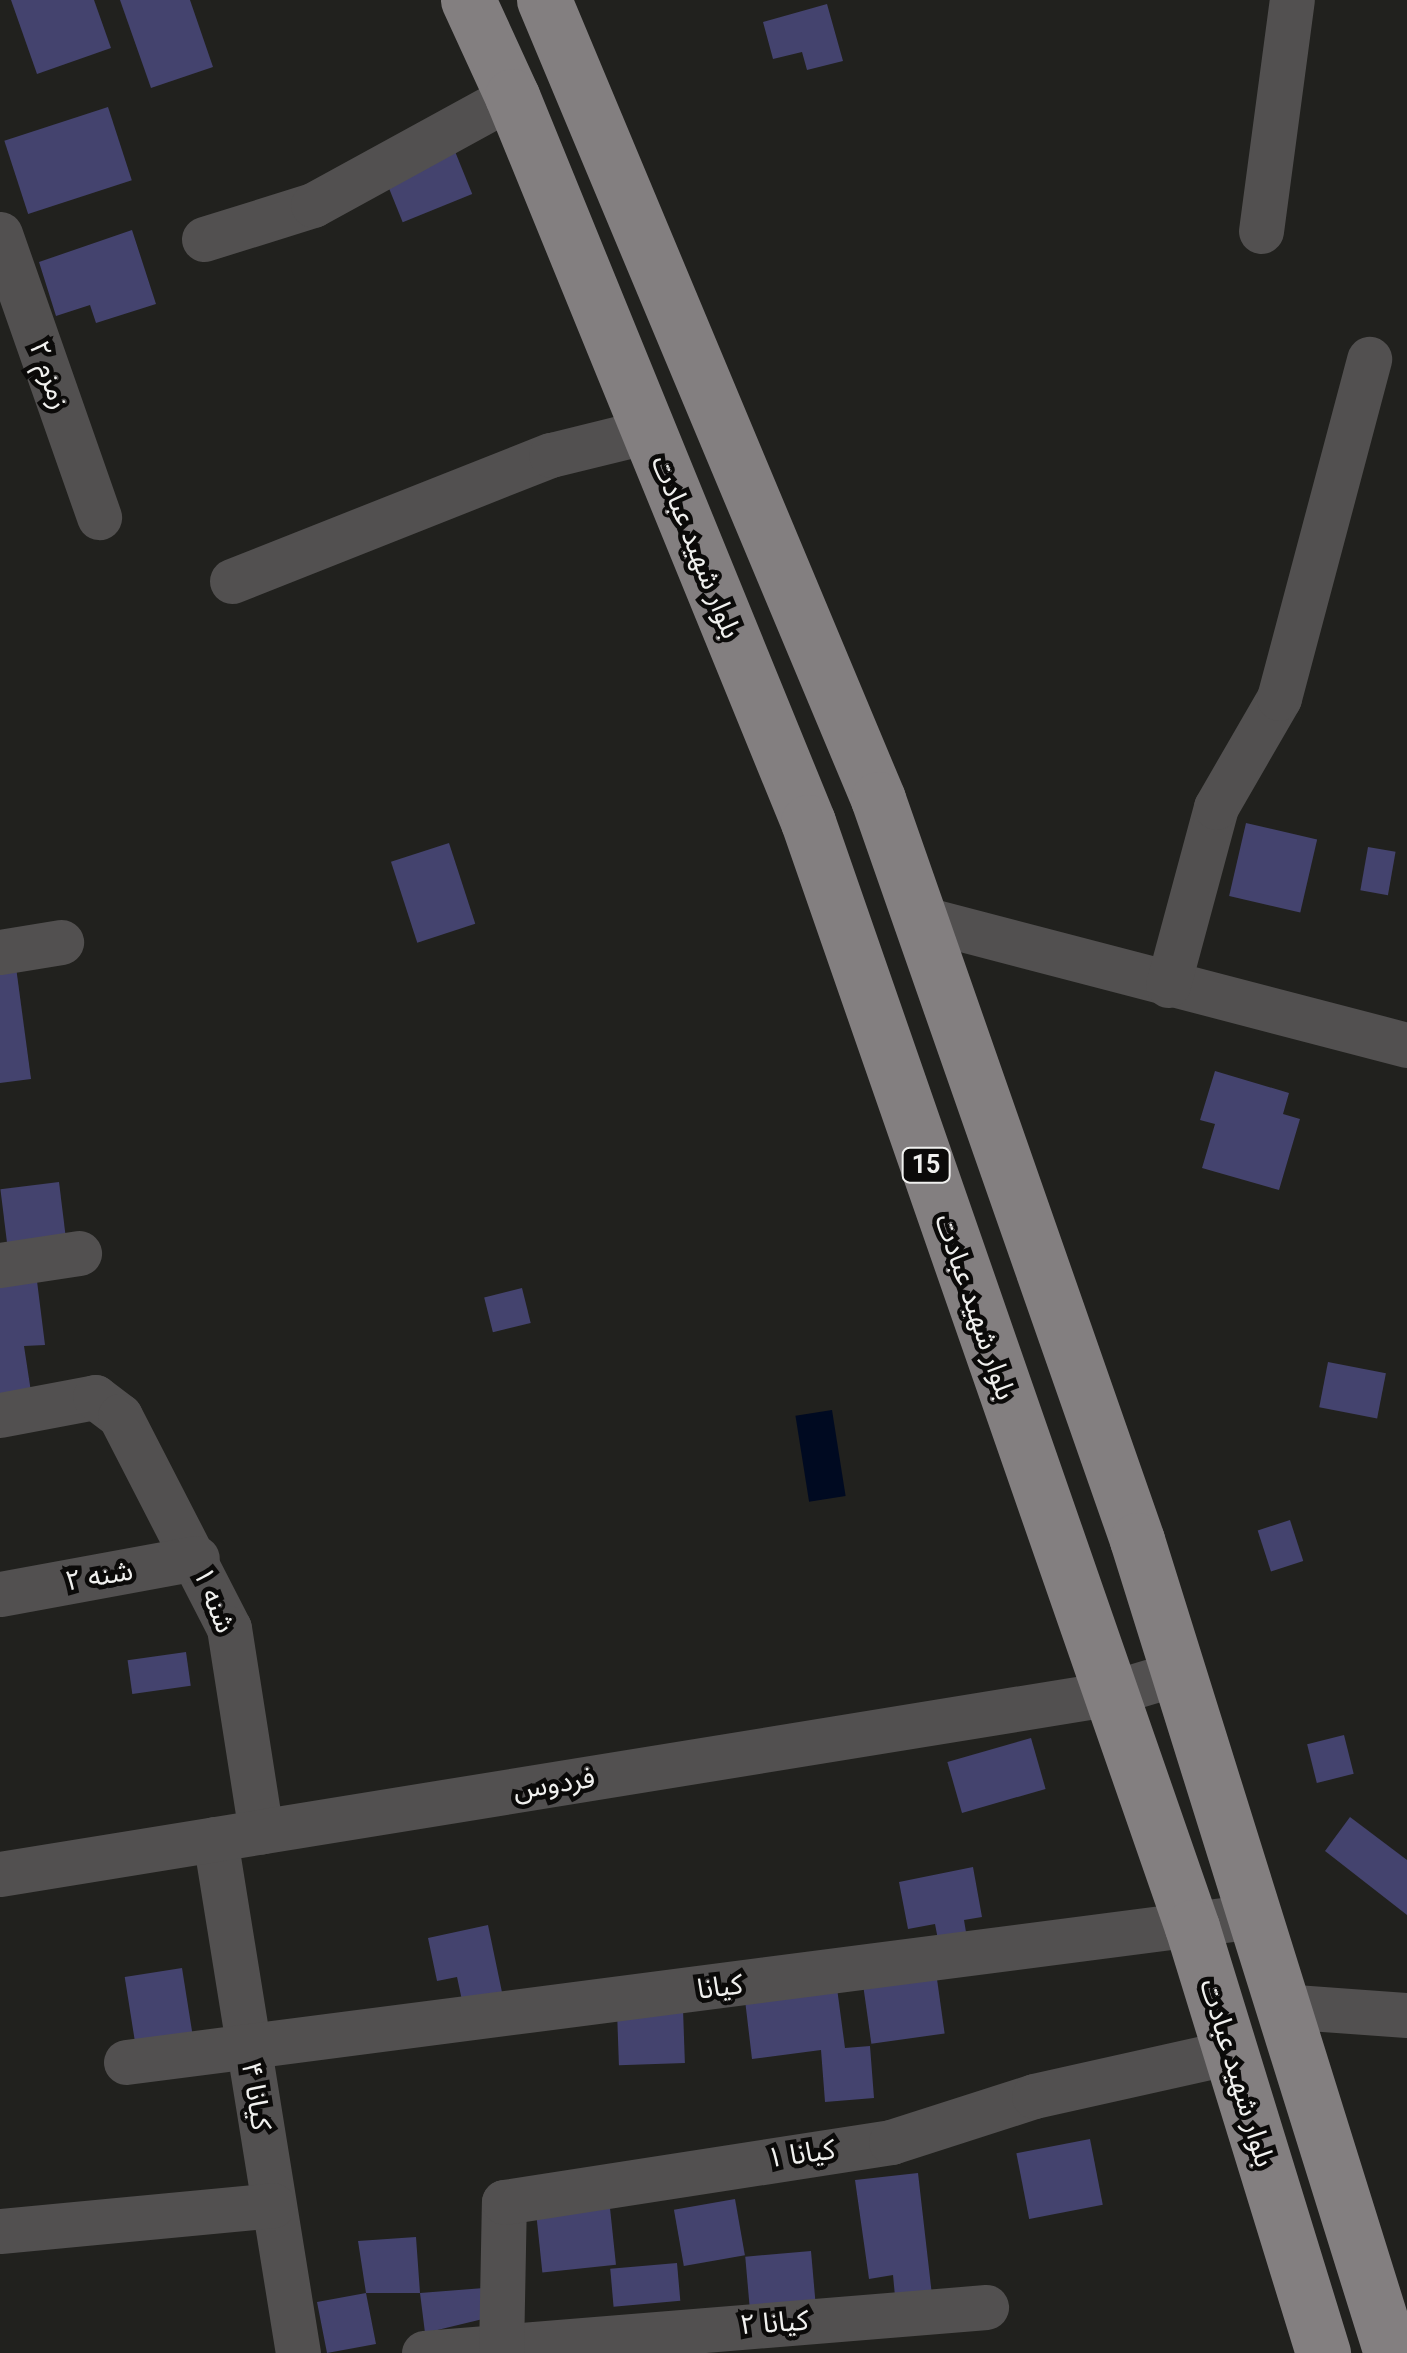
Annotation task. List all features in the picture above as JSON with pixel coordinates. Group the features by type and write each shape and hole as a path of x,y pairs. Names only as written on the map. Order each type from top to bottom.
{"main road":[{"name":"بلوار شهید عبادت","path":"468,0 512,96 808,822 1108,1694 1192,1926 1323,2353"},
{"path":"544,0 878,798 1137,1540 1390,2353"},
{"path":"808,822 878,798"}],"street":[{"path":"1260,231 1292,0"},
{"path":"204,239 312,204 512,96"},
{"name":"زمزم ۲","path":"0,234 99,517"},
{"path":"1168,985 1216,807 1278,698 1369,359"},
{"path":"232,581 551,455 649,432"},
{"path":"920,918 1407,1045"},
{"path":"0,952 60,942"},
{"path":"0,1265 79,1253"},
{"name":"شنه ۱","path":"0,1415 95,1397 120,1416 230,1628 260,1832"},
{"name":"شنه ۲","path":"0,1594 197,1558"},
{"name":"فردوس","path":"0,1874 1108,1694 1178,1673"},
{"name":"کیانا ۴","path":"215,1839 298,2353"},
{"name":"کیانا","path":"126,2062 1254,1916"},
{"path":"1281,2006 1407,2016"},
{"name":"کیانا ۱","path":"502,2349 504,2202 892,2142 1034,2096 1231,2052"},
{"path":"0,2231 274,2205"},
{"name":"کیانا ۲","path":"424,2353 859,2334 986,2307"}],"water":[{"path":"832,1410 846,1496 809,1502 795,1416"}],"building":[{"path":"11,0 94,0 111,48 37,74"},
{"path":"120,0 190,0 213,67 151,88"},
{"path":"827,4 843,61 807,70 802,52 773,59 763,22"},
{"path":"108,107 132,180 28,214 4,141"},
{"path":"452,144 472,194 403,222 382,172"},
{"path":"132,230 156,304 96,323 90,305 56,316 39,262"},
{"path":"1246,823 1317,839 1300,912 1229,896"},
{"path":"449,843 475,924 417,943 391,862"},
{"path":"1368,847 1396,852 1388,895 1360,890"},
{"path":"16,967 31,1079 0,1083 0,969"},
{"path":"1215,1071 1289,1093 1283,1114 1300,1119 1279,1190 1202,1168 1215,1124 1200,1120"},
{"path":"59,1182 66,1240 8,1247 0,1189"},
{"path":"36,1273 45,1345 24,1346 33,1405 0,1410 0,1277"},
{"path":"522,1288 531,1323 493,1332 484,1297"},
{"path":"1328,1362 1386,1373 1377,1418 1319,1407"},
{"path":"1290,1520 1303,1561 1271,1571 1258,1531"},
{"path":"186,1652 191,1686 132,1694 128,1660"},
{"path":"1344,1735 1354,1774 1317,1783 1307,1744"},
{"path":"1031,1738 1046,1789 962,1813 947,1762"},
{"path":"1350,1817 1407,1860 1407,1915 1325,1851"},
{"path":"973,1867 982,1917 964,1920 968,1944 940,1950 935,1924 908,1929 899,1882"},
{"path":"488,1925 503,1997 463,2005 457,1977 437,1981 428,1938"},
{"path":"182,1968 193,2035 135,2044 125,1977"},
{"path":"936,1972 945,2033 871,2044 863,1982"},
{"path":"837,1988 845,2048 870,2046 874,2098 825,2102 821,2050 752,2059 745,2000"},
{"path":"683,2009 685,2063 619,2065 617,2011"},
{"path":"1090,2139 1103,2205 1029,2219 1016,2153"},
{"path":"918,2173 933,2304 896,2307 893,2275 869,2279 855,2180"},
{"path":"735,2199 745,2255 684,2266 674,2210"},
{"path":"610,2208 616,2265 542,2272 536,2216"},
{"path":"416,2237 420,2293 366,2293 358,2241"},
{"path":"811,2251 816,2308 750,2314 745,2257"},
{"path":"677,2263 680,2301 614,2307 610,2269"},
{"path":"484,2288 487,2318 425,2333 420,2293"},
{"path":"366,2293 376,2344 327,2353 317,2302"}]}
